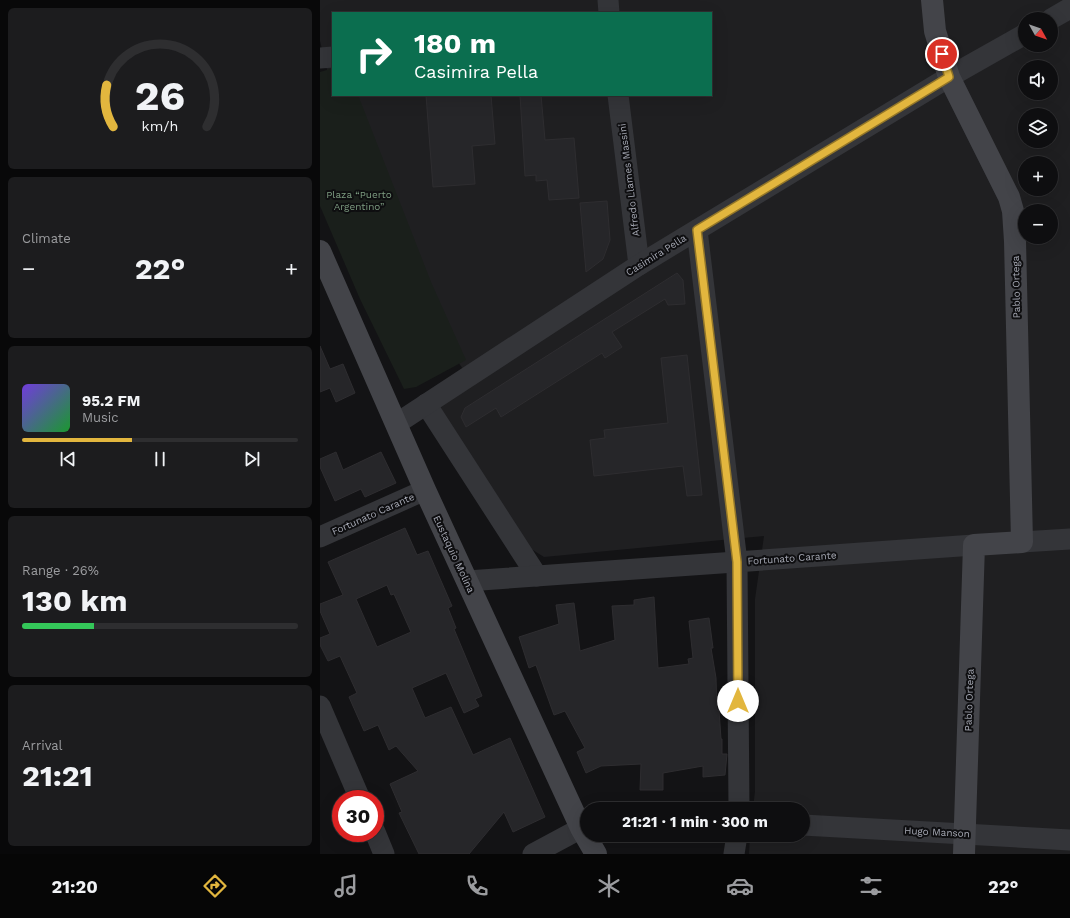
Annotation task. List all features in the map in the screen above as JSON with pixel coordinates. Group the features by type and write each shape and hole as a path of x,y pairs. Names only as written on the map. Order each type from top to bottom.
{"street":[{"path":"608,0 609,12"},
{"name":"Pablo Ortega","path":"932,0 935,31 949,77 1009,197 1013,211 1022,542"},
{"path":"1058,15 1070,8"},
{"name":"Casimira Pella","path":"396,424 639,265 949,77 1018,38"},
{"path":"320,58 332,57"},
{"name":"Alfredo Llames Massini","path":"618,96 639,265"},
{"path":"697,230 737,562 739,802"},
{"name":"Eustaquio Molina","path":"320,251 425,490 580,818"},
{"path":"426,404 537,576"},
{"name":"Fortunato Carante","path":"320,537 425,490"},
{"name":"Fortunato Carante","path":"467,581 1070,539"},
{"name":"Pablo Ortega","path":"965,844 974,545"},
{"path":"320,706 356,790"},
{"name":"Hugo Manson","path":"810,826 965,844 1070,840"},
{"path":"534,854 580,828"},
{"path":"379,842 384,854"},
{"name":"Eustaquio Molina","path":"591,842 596,854"},
{"path":"734,854 736,842"}],"shaded area":[{"path":"320,0 1070,0 1070,854 749,854 750,842 810,842 810,802 754,802 755,599 764,536 544,557 528,547 435,410 474,385 447,346 336,96 712,96 712,12 332,12 332,86 320,41"}],"green space":[{"name":"Plaza “Puerto Argentino”","path":"332,68 332,96 358,96 431,282 466,360 416,387 404,389 360,299 320,206 320,72"}],"building":[{"path":"426,96 491,96 495,144 472,146 475,184 433,187"},
{"path":"520,96 541,96 545,140 574,138 579,198 549,200 547,180 536,181 536,175 525,176"},
{"path":"607,201 610,240 603,259 586,272 580,203"},
{"path":"677,273 683,280 685,304 668,305 665,299 612,332 622,347 605,358 602,353 501,417 496,408 466,427 461,417 465,408"},
{"path":"320,346 330,369 343,364 355,393 336,402 330,388 320,392"},
{"path":"687,355 702,495 687,496 683,466 594,476 590,440 605,438 604,430 668,423 661,358"},
{"path":"336,452 343,470 381,452 396,483 365,497 361,489 335,501 320,467 320,459"},
{"path":"405,528 417,555 428,551 452,606 448,608 456,628 454,629 482,696 475,699 479,706 464,713 446,673 412,688 425,718 451,707 473,755 510,738 545,817 513,832 504,812 469,854 419,854 399,813 402,812 390,784 418,771 396,746 389,750 378,725 364,731 349,697 357,693 340,656 328,661 320,645 320,638 330,634 320,611 320,604 343,595 328,562","holes":["387,585 391,595 394,594 411,632 377,647 356,599"]},
{"path":"654,597 658,668 689,664 688,659 693,658 689,621 709,618 713,648 711,648 716,678 717,710 719,710 722,739 722,754 727,754 725,775 703,777 703,766 663,773 663,790 640,790 641,764 601,766 586,773 577,752 585,748 565,711 554,715 536,665 529,668 519,637 559,624 556,605 574,603 580,651 615,640 612,606 634,605 634,600"}],"route":[{"path":"738,701 737,562 697,230 949,77 942,54"}]}
